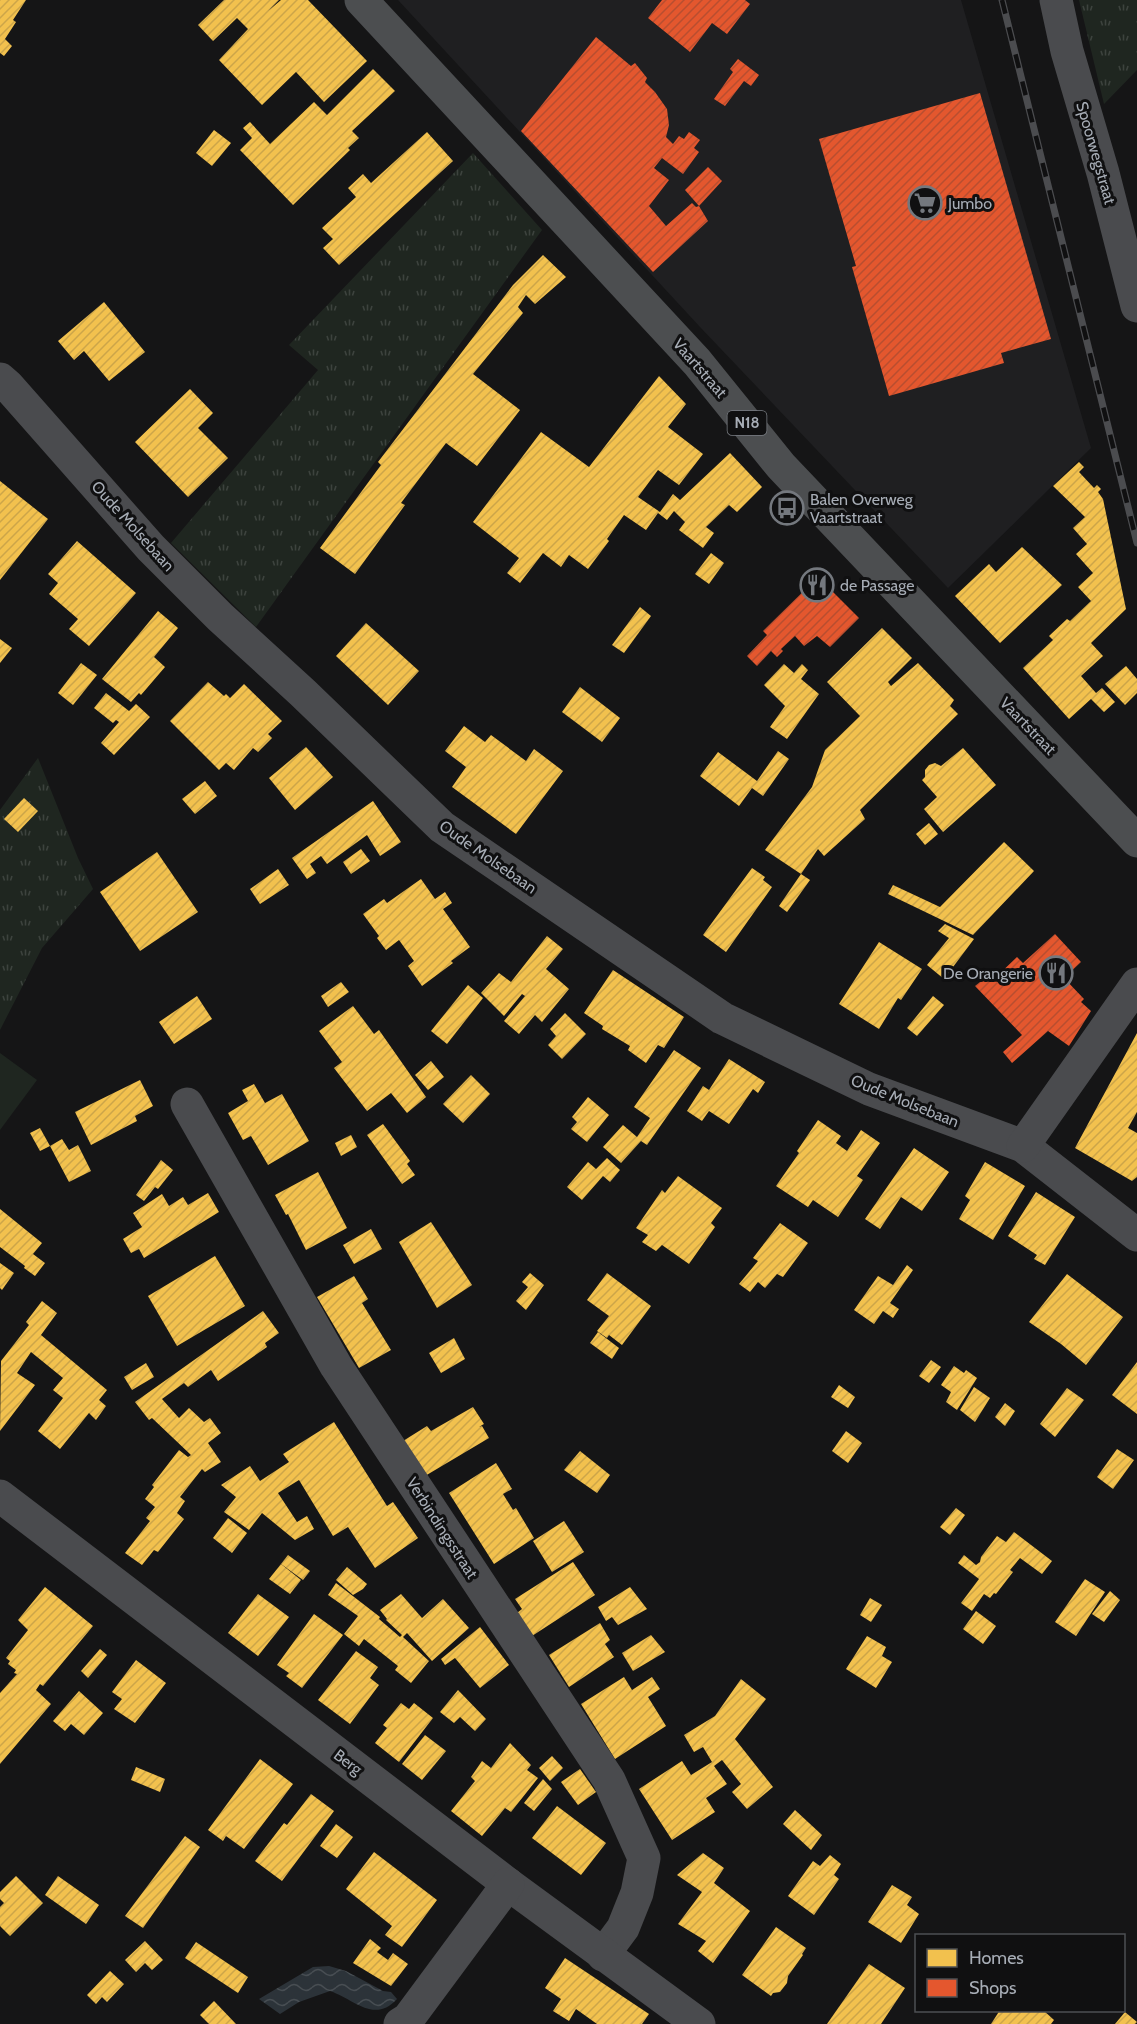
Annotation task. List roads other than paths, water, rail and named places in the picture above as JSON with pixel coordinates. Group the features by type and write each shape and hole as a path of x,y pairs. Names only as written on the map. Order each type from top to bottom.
{"main road":[{"name":"Vaartstraat","path":"361,0 697,362 781,466 1137,841"}],"street":[{"name":"Spoorwegstraat","path":"1056,0 1067,51 1103,173 1137,306"},
{"name":"Oude Molsebaan","path":"0,379 166,563 219,617 303,693 442,827 722,1018 869,1089 1023,1146 1137,1235"},
{"path":"1023,1146 1137,984"},
{"name":"Verbindingsstraat","path":"187,1104 336,1366 609,1780 644,1858 637,1893 623,1928 603,1955"},
{"name":"Berg","path":"0,1496 508,1884 699,2024"},
{"path":"400,2024 408,2019 508,1884"}],"water":[{"path":"329,1966 346,1971 383,1991 391,1992 397,1999 389,2006 372,2010 330,1991 299,2002 280,2014 259,1999 313,1967"}],"railway":[{"path":"1002,0 1137,543"}],"place":[{"name":"Jumbo","path":"925,203"},
{"name":"Balen Overweg Vaartstraat","path":"787,508"},
{"name":"de Passage","path":"817,585"},
{"name":"De Orangerie","path":"1056,973"}]}
